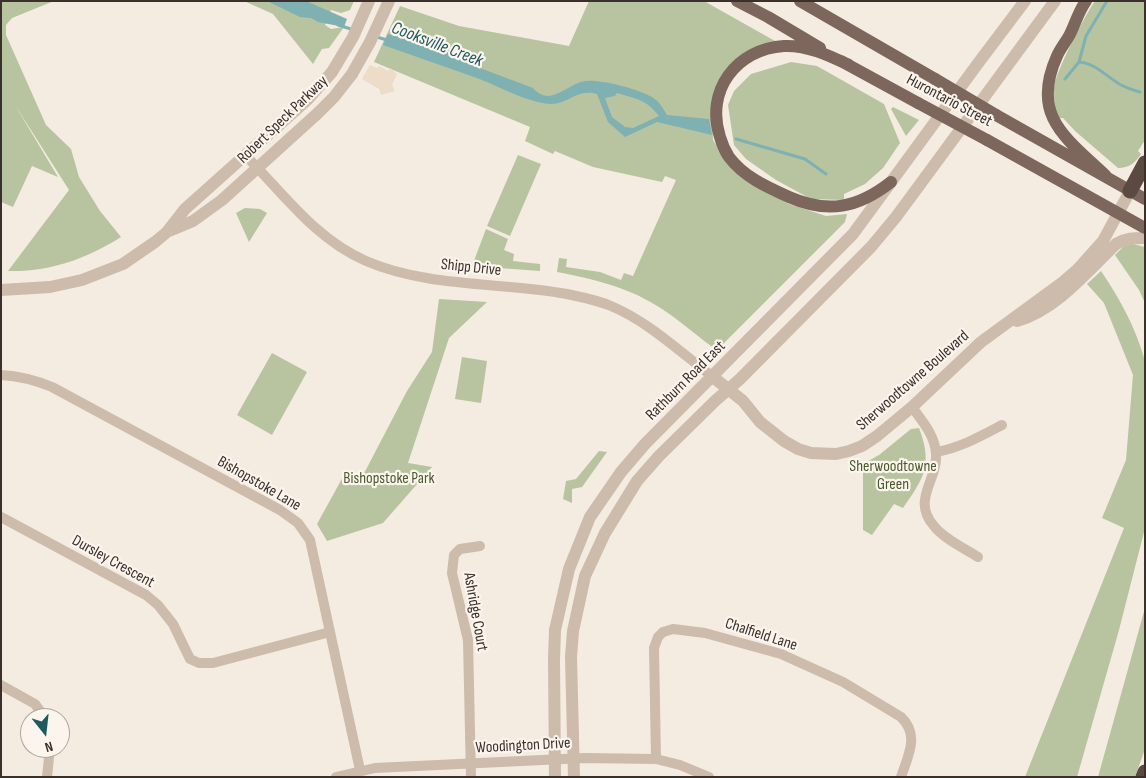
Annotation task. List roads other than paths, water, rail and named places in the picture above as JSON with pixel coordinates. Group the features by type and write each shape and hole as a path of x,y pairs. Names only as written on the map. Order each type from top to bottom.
{"highway":[{"path":"1130,191 1145,163"},
{"path":"1143,777 1145,772"}],"main road":[{"name":"Hurontario Street","path":"737,1 753,5 768,17 849,65 1145,228"},
{"name":"Hurontario Street","path":"800,1 1145,199"},
{"path":"812,1 824,16"},
{"path":"1086,1 1050,72 1047,95 1049,109 1057,127 1106,176"},
{"path":"849,65 828,55 797,47 779,47 753,54 732,71 719,92 715,115 722,143 728,157 746,174 794,199 817,206 830,208 853,203 878,192 891,182"}],"street":[{"name":"Rathburn Road East","path":"555,777 555,630 569,569 590,517 621,472 645,444 854,234 1025,1"},
{"path":"574,777 571,657 573,631 585,576 605,533 637,480 871,247 896,217 1055,1"},
{"name":"Robert Speck Parkway","path":"166,232 184,209 308,99 332,72 353,37 368,3"},
{"name":"Robert Speck Parkway","path":"1,290 50,287 82,280 123,264 166,232 193,221 222,200 334,97 352,74 370,42 386,6"},
{"name":"Shipp Drive","path":"245,155 318,231 365,261 415,277 549,291 609,305 634,317 667,340 712,377"},
{"name":"Sherwoodtowne Boulevard","path":"712,377 743,401 760,422 784,441 798,449 823,454 849,451 862,446 912,407 981,342 1008,324 1026,318 1052,302 1078,282 1107,245 1130,191"},
{"name":"Sherwoodtowne Boulevard","path":"1107,245 1123,240 1145,238"},
{"name":"Bishopstoke Lane","path":"2,377 15,375 52,387 280,510 298,523 310,540 360,770"},
{"path":"912,407 929,430 936,452 924,504 926,513 935,528 978,557"},
{"path":"936,452 968,443 1002,425"},
{"name":"Dursley Crescent","path":"1,517 146,595 174,624 190,659 199,663 213,663 330,632"},
{"name":"Ashridge Court","path":"471,777 468,640 452,573 454,555 460,549 480,546"},
{"name":"Chalfield Lane","path":"656,759 654,648 663,632 673,629 705,633 781,654 843,682 901,717 911,730 912,741 901,777"},
{"path":"1,685 35,704 38,708"},
{"path":"46,777 49,758"},
{"name":"Woodington Drive","path":"336,777 375,768 555,759 656,759 680,765 709,777"}],"water":[{"path":"267,1 306,1 347,19 344,27 318,22 311,18 300,17"},
{"path":"388,34 450,53 464,62 533,88 546,96 559,93 585,81 619,85 652,97 659,103 667,115 709,119 712,135 657,122 625,137 608,122 597,94 583,93 556,104 540,103 474,77 383,45","holes":["617,93 645,103 659,116 633,128 625,127 612,117 605,98 615,96"]}],"waterway":[{"name":"Cooksville Creek","path":"1065,79 1079,62 1086,36 1107,1"},
{"name":"Cooksville Creek","path":"338,25 354,30"},
{"name":"Cooksville Creek","path":"377,37 390,41"},
{"path":"1079,62 1090,65 1121,85 1140,92"},
{"name":"Cooksville Creek","path":"736,139 805,159 826,174"}],"park label":[{"name":"Sherwoodtowne Green","path":"893,476"},
{"name":"Bishopstoke Park","path":"389,479"}]}
